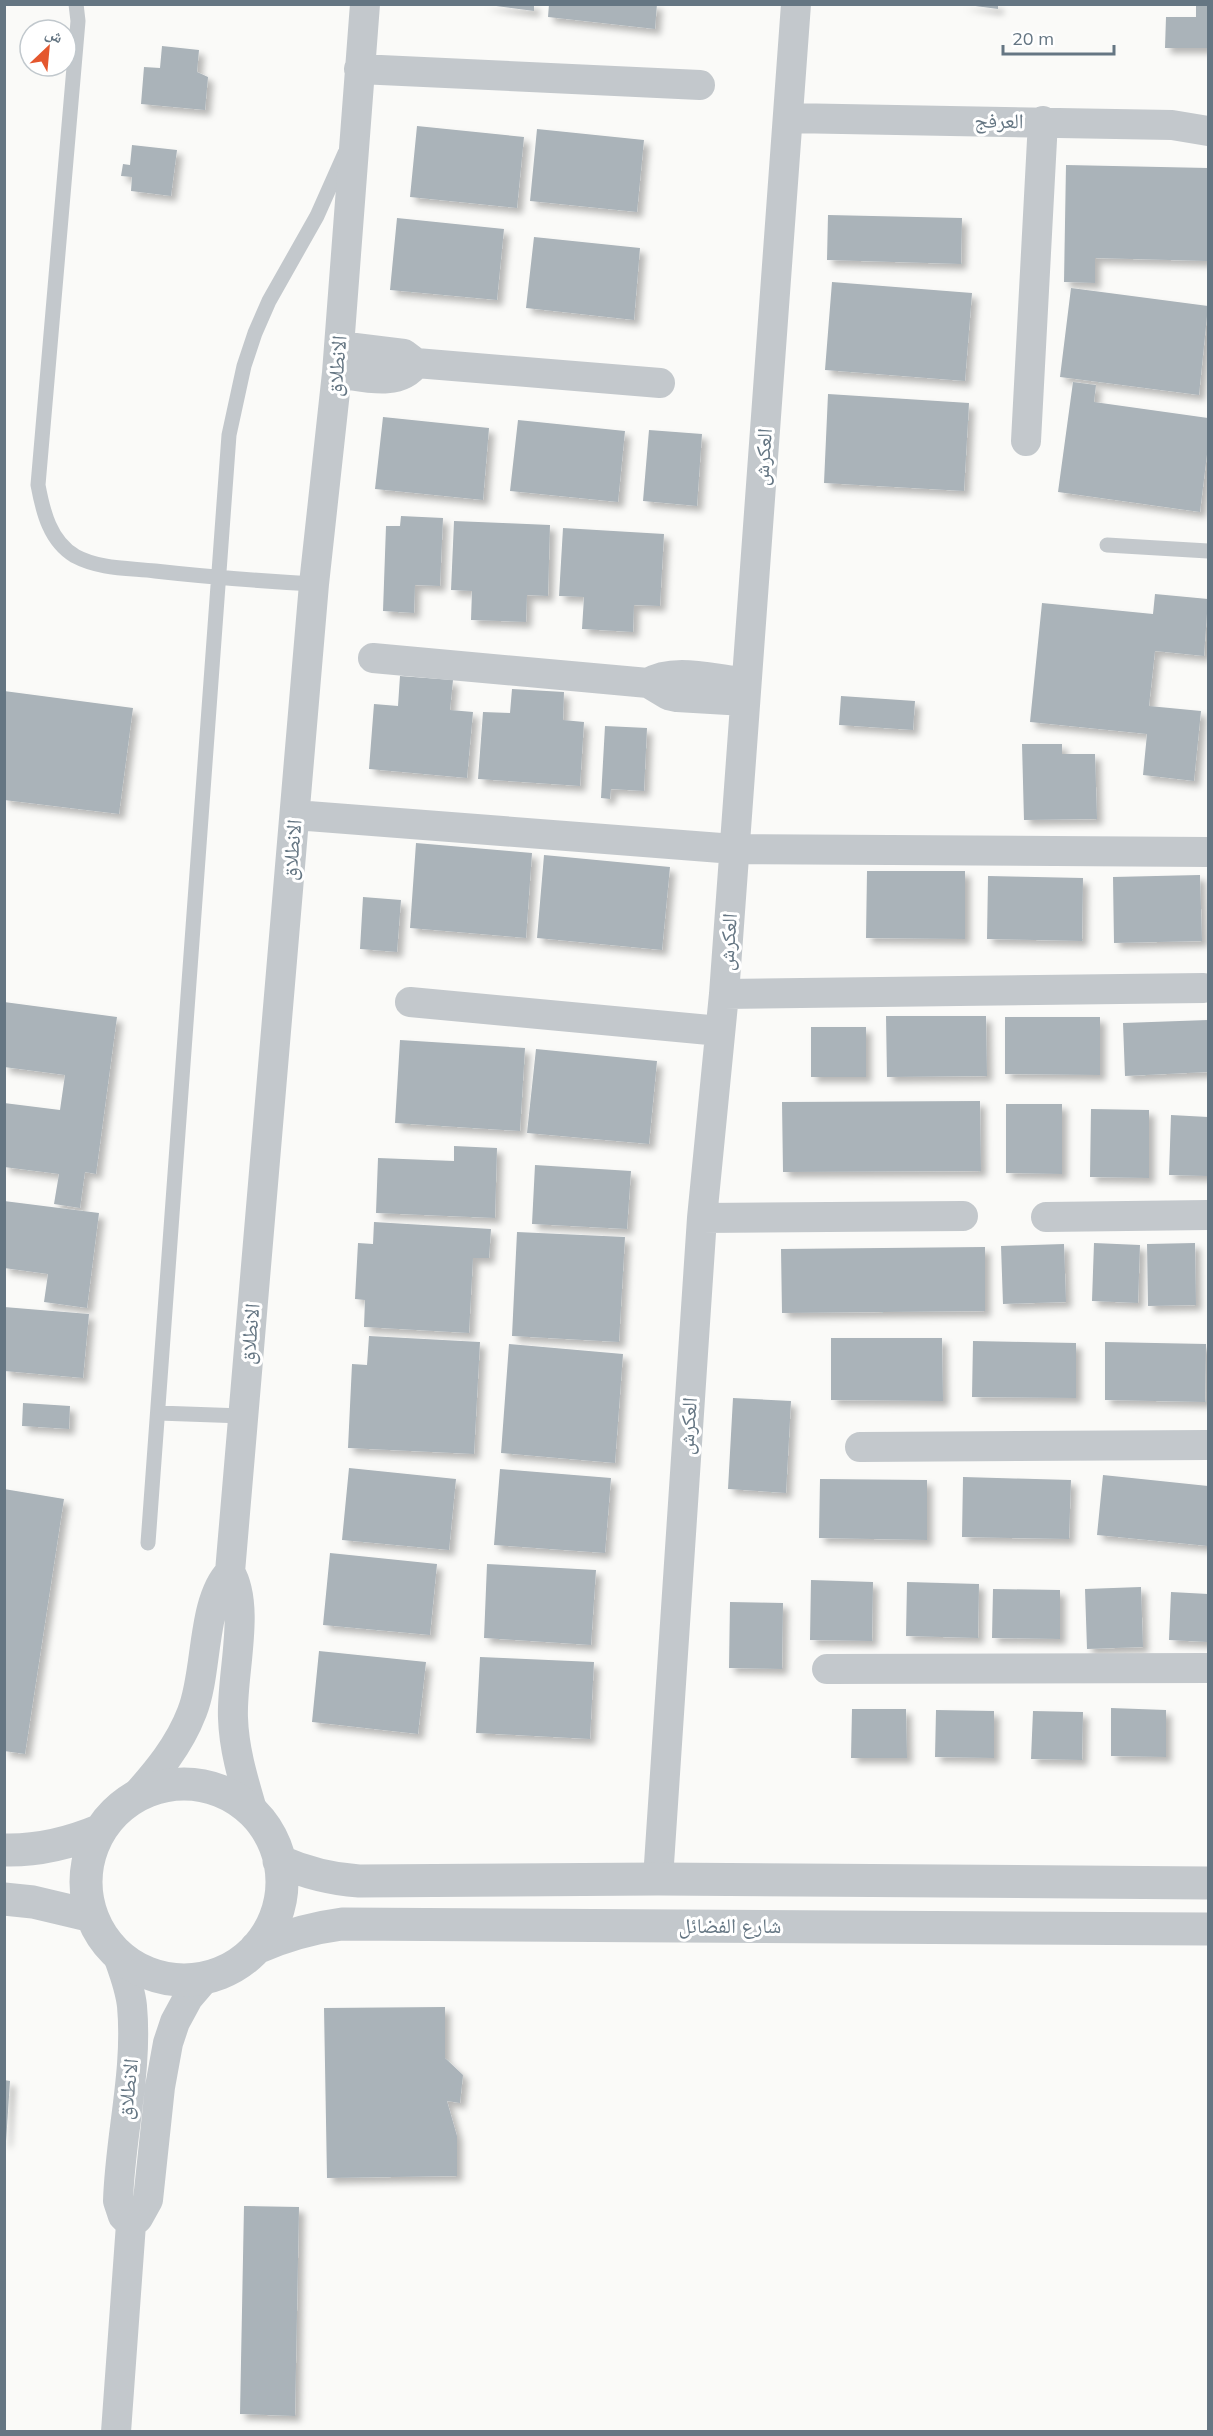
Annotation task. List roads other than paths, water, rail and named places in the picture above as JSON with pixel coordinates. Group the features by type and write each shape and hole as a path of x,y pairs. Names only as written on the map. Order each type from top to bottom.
{"street":[{"name":"الانطلاق","path":"253,1813 239,1767 232,1721 232,1694 240,1616 238,1590 230,1572 314,584 338,360 365,4"},
{"name":"العكرش","path":"658,1879 702,1218 724,994 796,4"},
{"path":"359,69 700,85"},
{"name":"العرفج","path":"788,118 1043,121 1172,125 1209,131"},
{"path":"1026,441 1043,121"},
{"path":"338,360 396,378 412,369 416,363 660,383"},
{"path":"373,658 648,683 656,678 674,675 745,691"},
{"path":"295,815 734,849 1209,852"},
{"path":"724,994 1204,988"},
{"path":"410,1002 720,1031"},
{"path":"1046,1217 1209,1215"},
{"path":"702,1218 963,1216"},
{"path":"860,1447 1209,1445"},
{"name":"الانطلاق","path":"133,1798 163,1765 193,1712 214,1599 222,1580 230,1572"},
{"path":"827,1669 1209,1668"},
{"path":"167,1786 204,1787 238,1801 253,1813 272,1839 279,1861 282,1882 278,1911 256,1948 233,1966 206,1977 190,1979 159,1976 143,1971 117,1953 106,1942 92,1916 86,1887 86,1872 89,1857 100,1830 120,1807 133,1798 167,1786"},
{"path":"4,1850 58,1844 100,1830"},
{"path":"279,1861 304,1873 332,1879 359,1881 658,1879 1209,1883"},
{"path":"4,1899 43,1904 92,1916"},
{"name":"شارع الفضائل","path":"256,1948 283,1936 312,1928 342,1924 1209,1929"},
{"name":"الانطلاق","path":"117,1953 132,2004 134,2033 118,2201 123,2216 131,2224 138,2218 148,2200 160,2087 168,2043 188,1998 206,1977"},
{"path":"116,2432 131,2224"}],"lane":[{"path":"76,4 77,33 38,485 43,513 62,545 74,555 96,565 220,578 314,584"},
{"name":"الانطلاق","path":"148,1543 229,435 244,366 269,301 317,216 354,128"},
{"path":"1107,545 1209,551"},
{"path":"158,1413 243,1416"}]}
